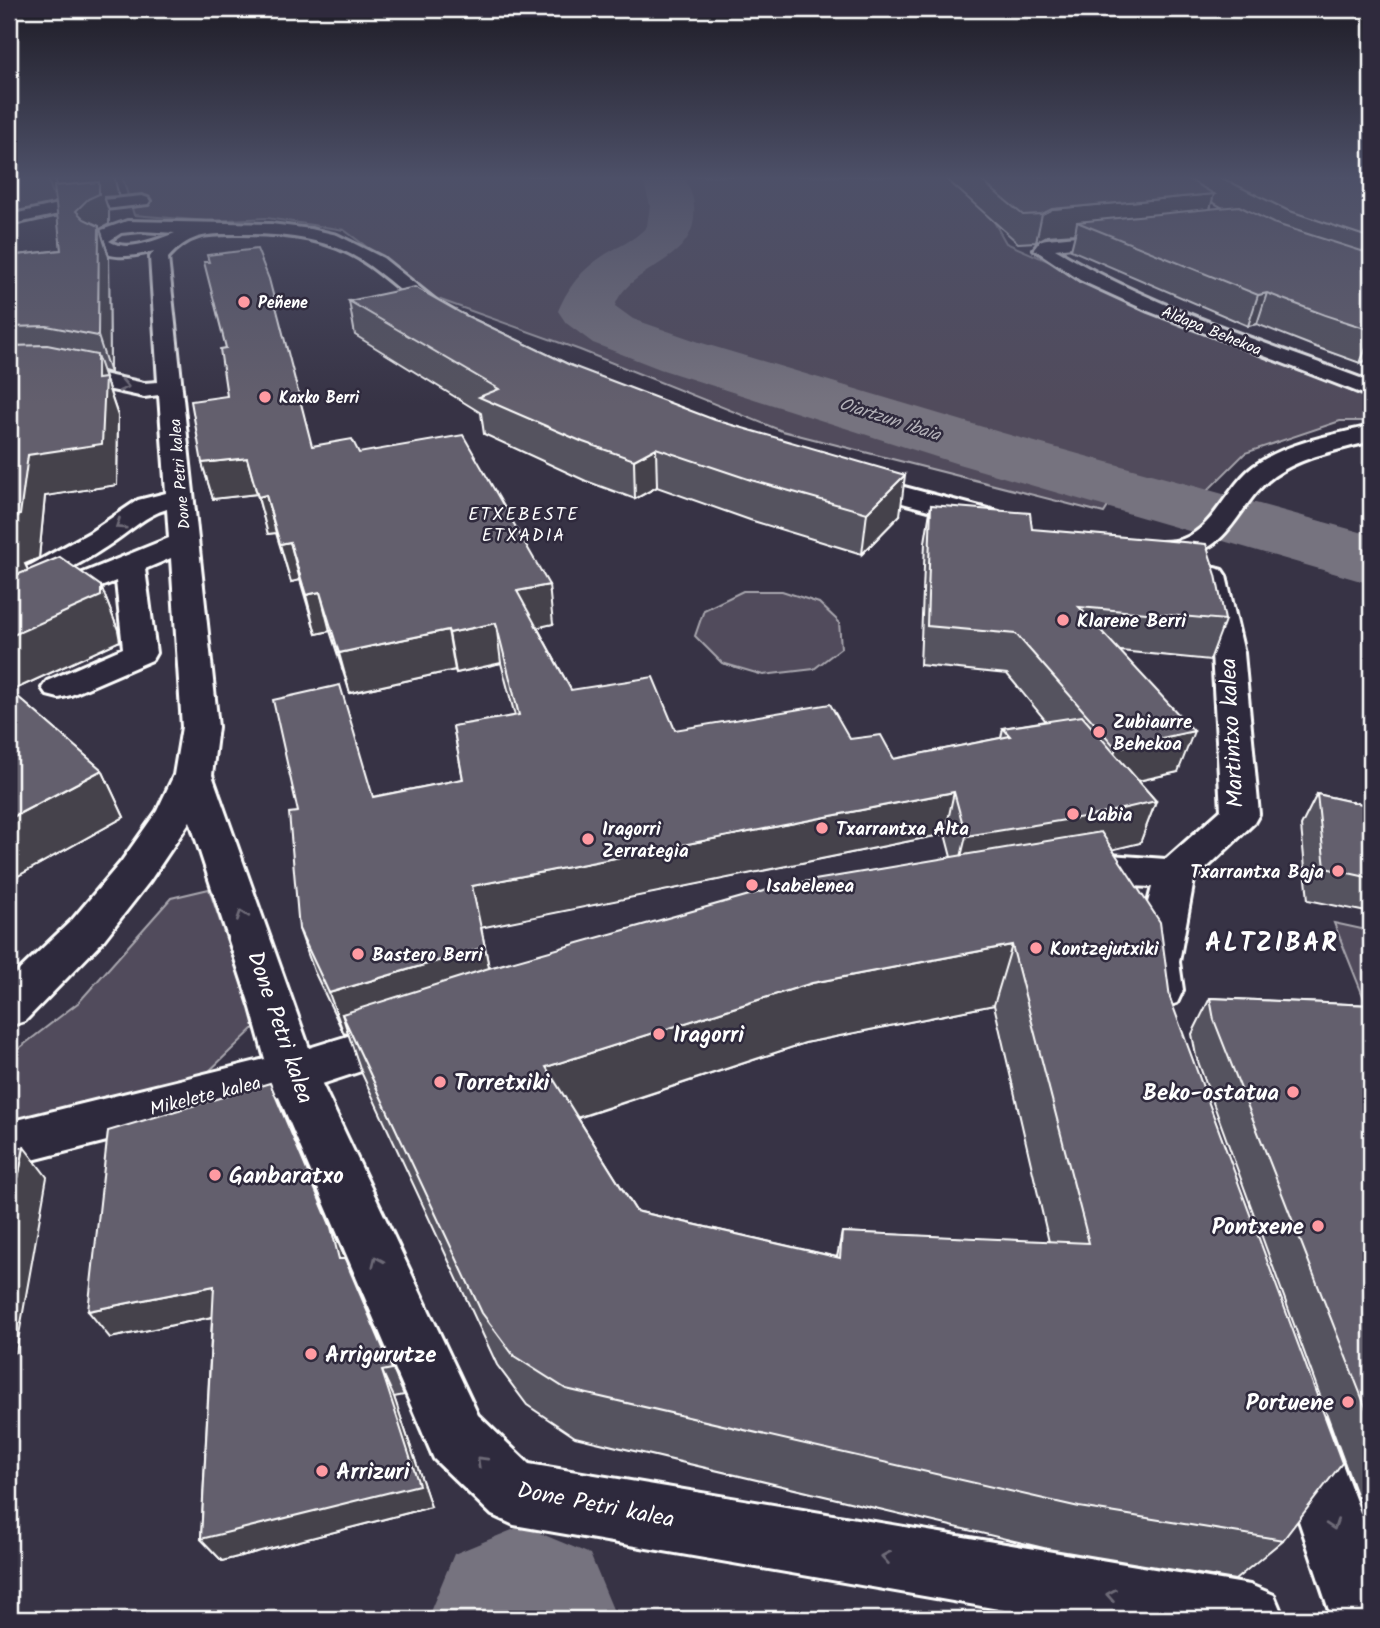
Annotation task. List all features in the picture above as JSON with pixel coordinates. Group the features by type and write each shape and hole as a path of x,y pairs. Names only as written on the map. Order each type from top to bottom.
{"street":[{"name":"Done Petri kalea","path":"9,1008 86,931 135,872 174,816 194,775 200,727 172,387 170,252"},
{"path":"360,252 375,261 426,304 471,331"},
{"name":"Aldapa Behekoa","path":"1049,252 1087,276 1155,307 1371,390"},
{"path":"9,374 61,372 144,390 172,387"},
{"path":"1124,548 1166,551 1194,547 1207,539 1238,498 1263,472 1306,449 1371,433"},
{"path":"828,474 1013,524"},
{"path":"9,583 42,571 99,539 148,506 181,498"},
{"path":"9,614 185,542"},
{"name":"Martintxo kalea","path":"1175,874 1240,814 1228,653 1211,576 1194,547"},
{"path":"59,688 140,653 129,564"},
{"name":"Done Petri kalea","path":"194,775 274,1008 293,1073 456,1437 514,1493 1250,1619"},
{"path":"1041,881 1109,870 1175,874 1157,962 1168,1044"},
{"name":"Mikelete kalea","path":"9,1144 293,1073 439,1026"},
{"path":"1288,1397 1366,1619"}],"shaded area":[{"path":"373,252 1027,252 1371,400 1371,421 1340,421 1245,453 1200,498 1126,478 1104,513 782,431 580,350 435,298"},
{"path":"743,591 782,591 819,603 839,622 841,648 814,669 763,675 722,663 695,636 704,610"},
{"path":"209,889 256,1026 203,1077 9,1129 9,1056 79,1002 171,898"},
{"path":"1334,923 1371,931 1371,1016"}],"building":[{"path":"44,252 99,252 98,336 47,326 9,327 9,256"},
{"path":"258,252 269,279 312,446 352,439 359,453 463,435 549,585 517,591 571,690 653,677 675,730 830,704 850,739 881,735 894,759 1010,736 1003,728 1082,716 1156,801 1096,815 966,836 954,792 472,886 485,947 329,993 299,929 289,813 298,812 273,700 340,685 373,797 463,779 453,726 519,715 496,623 449,633 448,630 339,653 320,592 306,595 290,542 280,544 266,495 258,497 247,458 202,463 191,401 227,396 220,349 226,348 204,262 209,262 207,255"},
{"path":"1151,252 1371,254 1371,330 1267,293 1258,295"},
{"path":"415,287 463,314 570,365 715,420 905,475 867,513 751,480 656,448 634,460 583,442 479,397 499,389 349,301"},
{"path":"47,345 97,355 97,379 105,378 102,444 28,455 20,515 9,520 9,346"},
{"path":"931,505 1030,513 1032,529 1206,544 1216,575 1225,620 1079,607 1194,731 1116,748 1016,634 927,626"},
{"path":"60,557 101,586 101,596 9,637 9,574 12,573 12,577"},
{"path":"9,689 102,770 9,819"},
{"path":"1317,794 1371,806 1371,878 1325,868"},
{"path":"1101,832 1160,922 1170,998 1342,1463 1283,1540 1079,1507 566,1389 514,1356 482,1313 342,1014 489,968 785,885","holes":["1012,945 1089,1243 842,1232 840,1258 636,1211 546,1067 812,983"]},
{"path":"1210,998 1371,1005 1371,1421 1214,1020"},
{"path":"270,1083 331,1227 339,1259 345,1259 392,1369 382,1371 419,1485 201,1539 214,1286 88,1311 108,1131"},
{"path":"24,1147 9,1226 9,1150"}],"waterway":[{"name":"Oiartzun ibaia","path":"647,252 608,276 594,291 586,311 613,331 681,356 979,448 1371,560"},
{"path":"519,1619 525,1619"}],"place":[{"name":"Peñene","path":"244,302"},
{"name":"Kaxko Berri","path":"265,397"},
{"name":"Klarene Berri","path":"1063,620"},
{"name":"Zubiaurre Behekoa","path":"1099,732"},
{"name":"Labia","path":"1073,814"},
{"name":"Txarrantxa Alta","path":"822,828"},
{"name":"Iragorri Zerrategia","path":"588,839"},
{"name":"Txarrantxa Baja","path":"1338,871"},
{"name":"Isabelenea","path":"752,885"},
{"name":"Kontzejutxiki","path":"1036,948"},
{"name":"Bastero Berri","path":"358,954"},
{"name":"Iragorri","path":"659,1034"},
{"name":"Torretxiki","path":"440,1082"},
{"name":"Beko-ostatua","path":"1293,1092"},
{"name":"Ganbaratxo","path":"215,1175"},
{"name":"Pontxene","path":"1318,1226"},
{"name":"Arrigurutze","path":"311,1354"},
{"name":"Portuene","path":"1348,1402"},
{"name":"Arrizuri","path":"322,1471"}],"district":[{"name":"ETXEBESTE ETXADIA","path":"524,524"},
{"name":"ALTZIBAR","path":"1272,942"}]}
